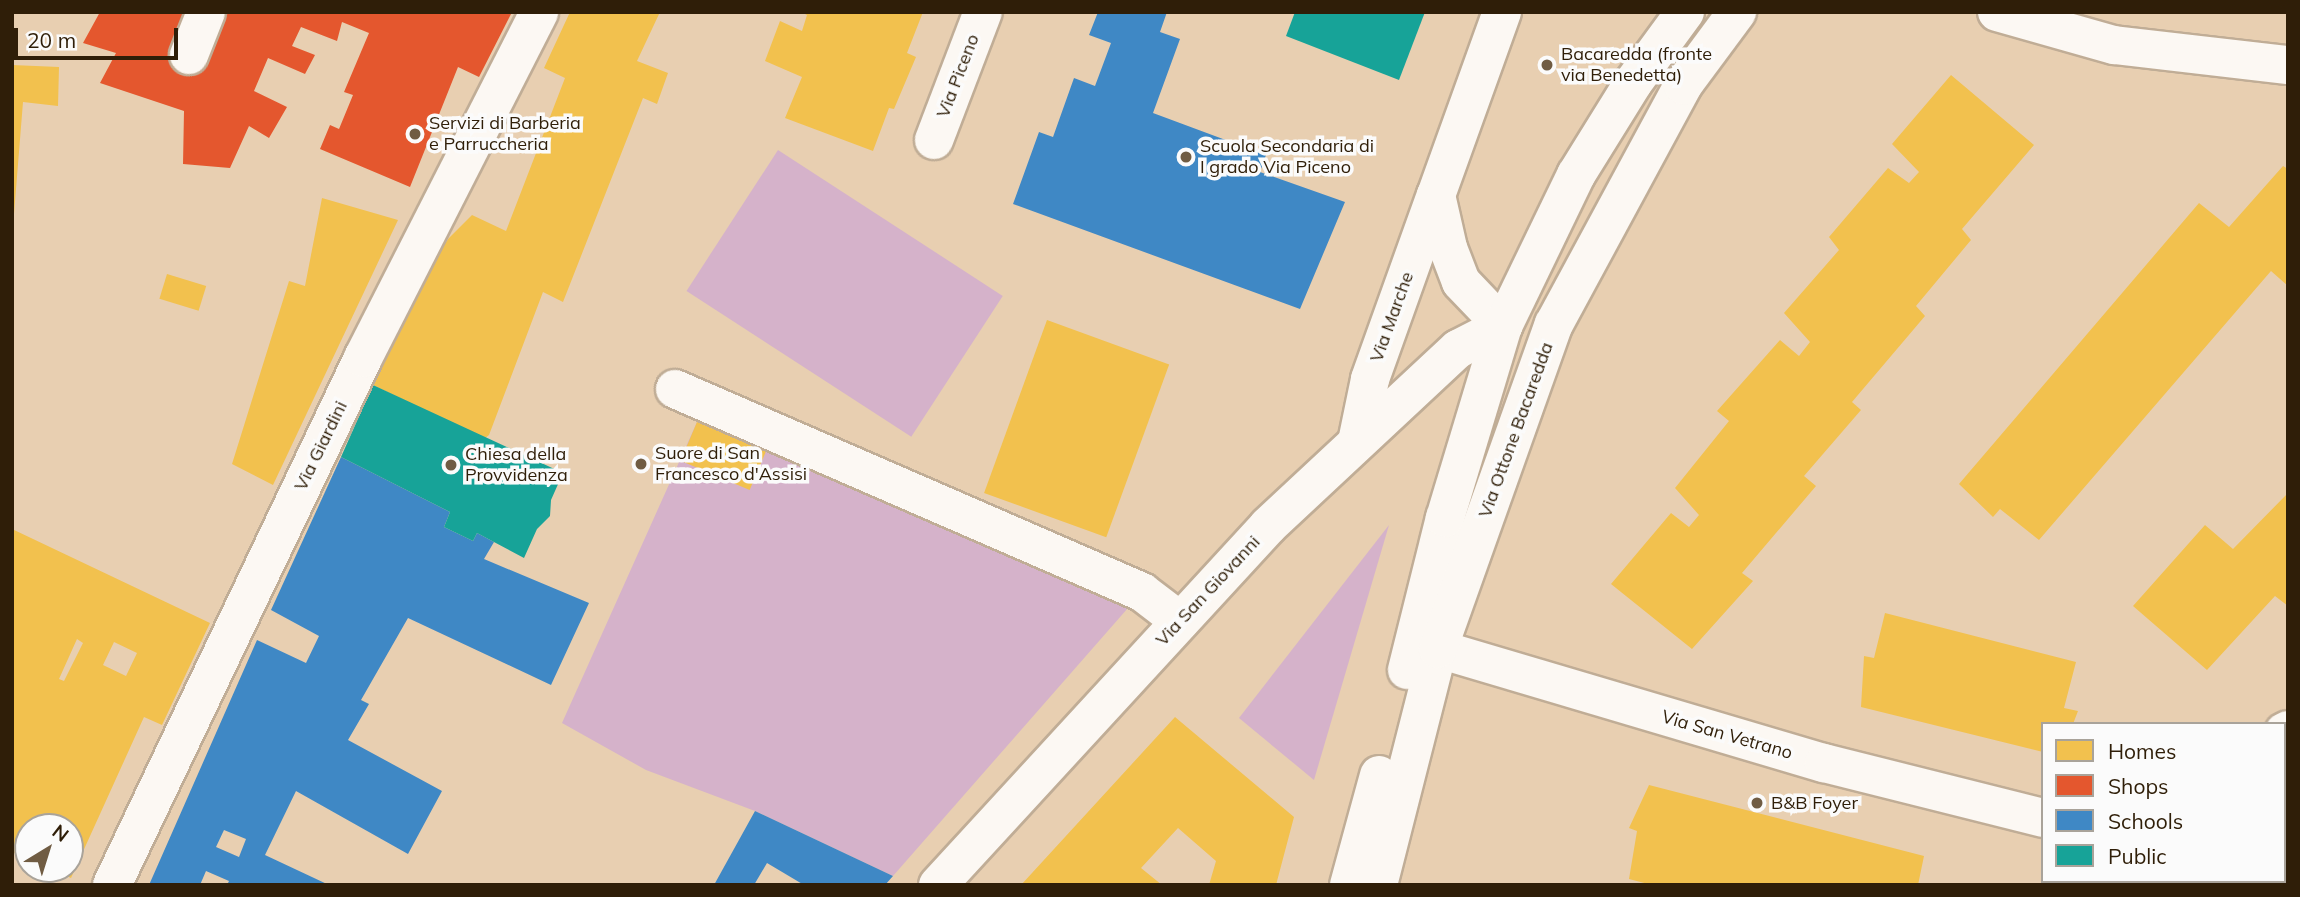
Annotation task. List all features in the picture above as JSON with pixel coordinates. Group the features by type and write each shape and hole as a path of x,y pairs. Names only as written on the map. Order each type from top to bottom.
{"street":[{"path":"189,55 206,12"},
{"name":"Via Giardini","path":"111,885 363,358 540,12"},
{"name":"Via Piceno","path":"933,140 983,12"},
{"name":"Via Marche","path":"1357,442 1370,379 1502,12"},
{"name":"Via Ottone Bacaredda","path":"1378,885 1427,646 1445,517 1503,326 1576,175 1633,83 1685,12"},
{"name":"Via Ottone Bacaredda","path":"1349,885 1427,646 1554,324 1683,85 1737,12"},
{"path":"1997,12 2114,45 2288,65"},
{"path":"1436,195 1447,248 1461,282 1503,326"},
{"name":"Via San Giovanni","path":"938,885 1268,526 1458,349 1503,326"},
{"path":"675,389 1142,592 1180,621"},
{"name":"Via San Vetrano","path":"1427,646 1824,763 2041,817"}],"shaded area":[{"path":"778,150 1003,296 911,437 687,291"},
{"path":"697,422 1128,608 893,876 755,811 646,770 562,723"},
{"path":"1389,525 1314,780 1239,718"}],"building: Homes":[{"path":"570,12 660,12 637,61 668,73 657,104 643,98 563,302 543,292 489,435 484,439 373,385 425,269 449,238 472,215 506,231 565,78 544,68"},
{"path":"801,12 923,12 907,53 916,57 894,109 889,108 873,151 785,118 802,77 765,61 780,21 802,31 807,15"},
{"path":"12,65 59,67 58,106 23,102 14,214"},
{"path":"1951,75 2034,145 1962,229 1971,240 1916,306 1925,316 1852,402 1861,410 1804,476 1816,486 1742,573 1753,581 1692,649 1611,584 1671,513 1689,527 1699,515 1675,488 1729,421 1717,411 1780,340 1799,356 1810,342 1784,313 1839,250 1829,237 1888,168 1909,183 1919,172 1892,144"},
{"path":"2283,166 2288,169 2288,286 2271,271 2039,540 2000,509 1993,517 1959,484 2199,203 2229,227"},
{"path":"322,198 398,220 273,485 232,464 289,281 305,286"},
{"path":"167,274 206,286 199,311 159,299"},
{"path":"1047,320 1169,364 1106,537 984,493"},
{"path":"697,422 766,451 750,490 681,461"},
{"path":"2288,493 2288,606 2275,596 2207,670 2133,606 2205,525 2233,549"},
{"path":"12,529 210,623 162,725 144,717 84,849 84,813 14,813 14,853","holes":["77,639 83,643 64,681 59,679","114,642 137,653 126,676 103,665"]},
{"path":"1885,613 2076,662 2064,708 2078,711 2074,722 2041,722 2041,752 1861,707 1864,656 1874,658"},
{"path":"1175,717 1294,817 1276,885 1209,885 1216,861 1178,828 1141,868 1162,885 1021,885"},
{"path":"1649,785 1924,856 1918,885 1652,885 1629,879 1637,831 1629,828"}],"building: Shops":[{"path":"100,12 188,12 169,58 200,71 224,12 512,12 479,77 458,67 410,187 320,149 330,125 339,129 353,95 344,92 369,33 342,22 337,41 301,27 292,46 315,55 305,74 268,58 254,91 287,107 269,138 249,126 230,168 183,164 184,111 100,83 116,53 83,43"}],"building: Schools":[{"name":"Scuola Secondaria di I grado Via Piceno","path":"1098,12 1167,12 1160,32 1180,39 1153,113 1266,155 1260,172 1345,202 1300,309 1013,204 1039,132 1053,137 1074,78 1095,86 1111,43 1089,35"},
{"path":"341,457 450,512 444,527 473,541 477,533 494,542 484,559 589,603 551,685 408,618 361,700 369,704 348,740 442,791 408,854 296,791 265,855 329,885 227,885 229,881 206,871 200,885 149,885 257,640 306,663 319,636 271,610","holes":["224,830 246,839 239,857 216,847"]},
{"path":"755,811 893,876 885,885 804,885 767,863 754,885 714,885"}],"building: Public":[{"path":"1295,12 1425,12 1399,80 1286,36"},
{"name":"Chiesa della Provvidenza","path":"373,385 563,473 551,500 550,516 537,529 524,558 477,533 473,541 444,527 450,512 341,457"}],"place":[{"name":"Bacaredda (fronte via Benedetta)","path":"1547,65"},
{"name":"Servizi di Barberia e Parruccheria","path":"415,134"},
{"name":"Scuola Secondaria di I grado Via Piceno","path":"1186,157"},
{"name":"Suore di San Francesco d'Assisi","path":"641,464"},
{"name":"Chiesa della Provvidenza","path":"451,465"},
{"name":"B&B Foyer","path":"1757,803"}]}
